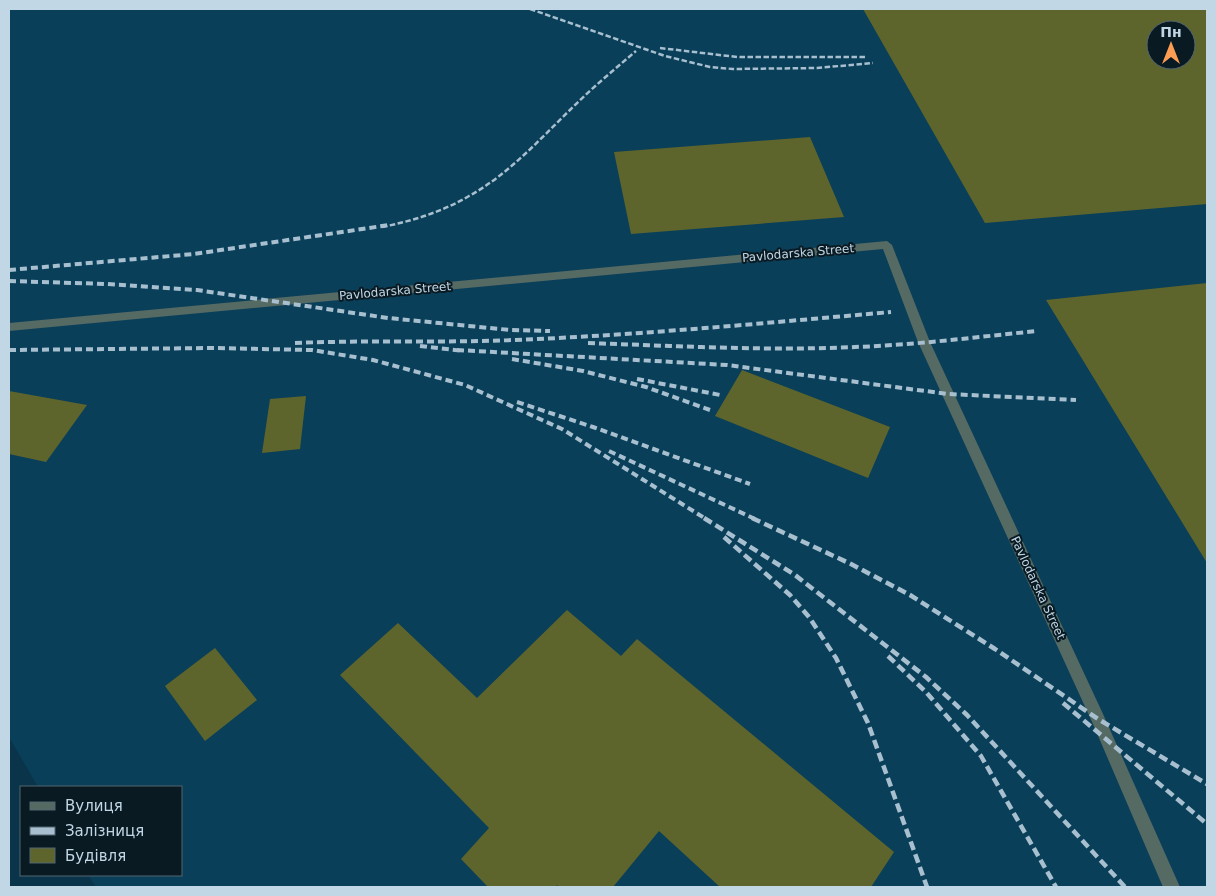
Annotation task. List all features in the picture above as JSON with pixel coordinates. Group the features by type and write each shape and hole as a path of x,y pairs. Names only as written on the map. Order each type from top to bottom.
{"street":[{"name":"Pavlodarska Street","path":"9,327 887,244 924,342 1098,719 1172,887"}],"shaded area":[{"path":"9,9 1207,9 1207,887 96,887 89,876 182,876 182,786 37,786 9,737"}],"building":[{"path":"863,9 1207,9 1207,204 985,223"},
{"path":"810,137 844,217 631,234 614,152"},
{"path":"1207,283 1207,563 1046,300"},
{"path":"742,370 890,427 868,478 715,416"},
{"path":"9,391 87,405 46,462 9,454"},
{"path":"306,396 300,449 262,453 270,399"},
{"path":"567,610 621,656 637,639 894,852 871,887 720,887 659,831 613,887 559,887 557,885 556,887 488,887 461,859 489,828 340,675 398,623 477,698"},
{"path":"215,648 257,700 205,741 165,686"}],"railway":[{"path":"530,9 665,56 710,67 733,69 817,68 873,63"},
{"path":"660,48 737,57 867,57"},
{"path":"382,227 416,219 438,211 459,202 484,187 511,167 588,92 636,51"},
{"path":"9,270 194,254 389,225"},
{"path":"9,281 107,284 197,290 388,318 510,330 550,331"},
{"path":"295,343 487,341 561,338 891,312"},
{"path":"588,343 722,348 822,348 946,341 1037,331"},
{"path":"420,346 463,351"},
{"path":"9,350 213,348 312,350 373,360 465,385 562,429 706,519"},
{"path":"457,350 727,365 948,394 1076,400"},
{"path":"512,359 583,371 646,387 710,410"},
{"path":"637,379 720,395"},
{"path":"517,402 593,427 750,484"},
{"path":"609,451 755,519"},
{"path":"704,518 795,575 926,677 967,715 1125,887"},
{"path":"752,518 851,564 910,595 995,649 1098,719 1207,784"},
{"path":"724,537 790,595 809,617 836,658 868,723 927,887"},
{"path":"888,656 926,692 981,756 1056,887"},
{"path":"1063,703 1207,824"}]}
